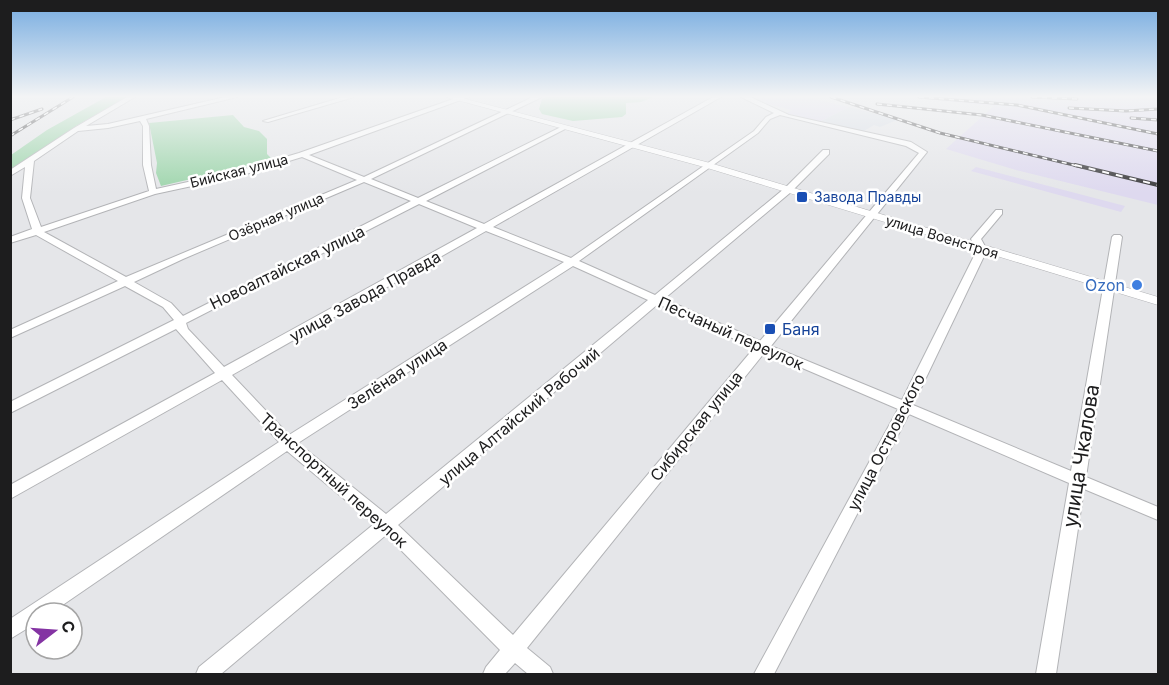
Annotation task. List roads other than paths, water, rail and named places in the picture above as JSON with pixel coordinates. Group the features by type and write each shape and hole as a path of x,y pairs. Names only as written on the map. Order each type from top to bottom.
{"street":[{"path":"10,174 76,129"},
{"path":"146,129 147,165 153,192"},
{"name":"Бийская улица","path":"10,240 153,192 240,173 302,155 377,129"},
{"name":"Озёрная улица","path":"10,335 128,280 365,179 473,129"},
{"name":"Новоалтайская улица","path":"10,408 180,320 563,129"},
{"name":"улица Военстроя","path":"569,129 707,165 982,250 1158,301"},
{"name":"улица Завода Правда","path":"10,493 662,129"},
{"name":"Зелёная улица","path":"10,630 288,443 572,262 759,129"},
{"name":"Сибирская улица","path":"493,675 761,346 873,216 923,153 922,150 841,129"},
{"name":"улица Алтайский Рабочий","path":"206,675 658,300 788,190 826,152"},
{"name":"Песчаный переулок","path":"302,155 572,262 905,408 1158,514"},
{"path":"30,161 26,198 38,232"},
{"name":"улица Островского","path":"764,675 905,408 982,250 976,239 999,212"},
{"name":"Транспортный переулок","path":"38,232 128,280 167,304 180,320 182,330 288,443 388,526 514,650 543,675"},
{"name":"улица Чкалова","path":"1047,675 1107,285 1117,237"}],"railway":[{"path":"10,136 21,129"},
{"path":"928,129 1082,167"},
{"path":"1050,129 1158,151"},
{"path":"1134,129 1158,134"},
{"path":"1075,165 1158,185"}],"place":[{"name":"Завода Правды","path":"802,197"},
{"name":"Ozon","path":"1137,285"},
{"name":"Баня","path":"770,329"}]}
